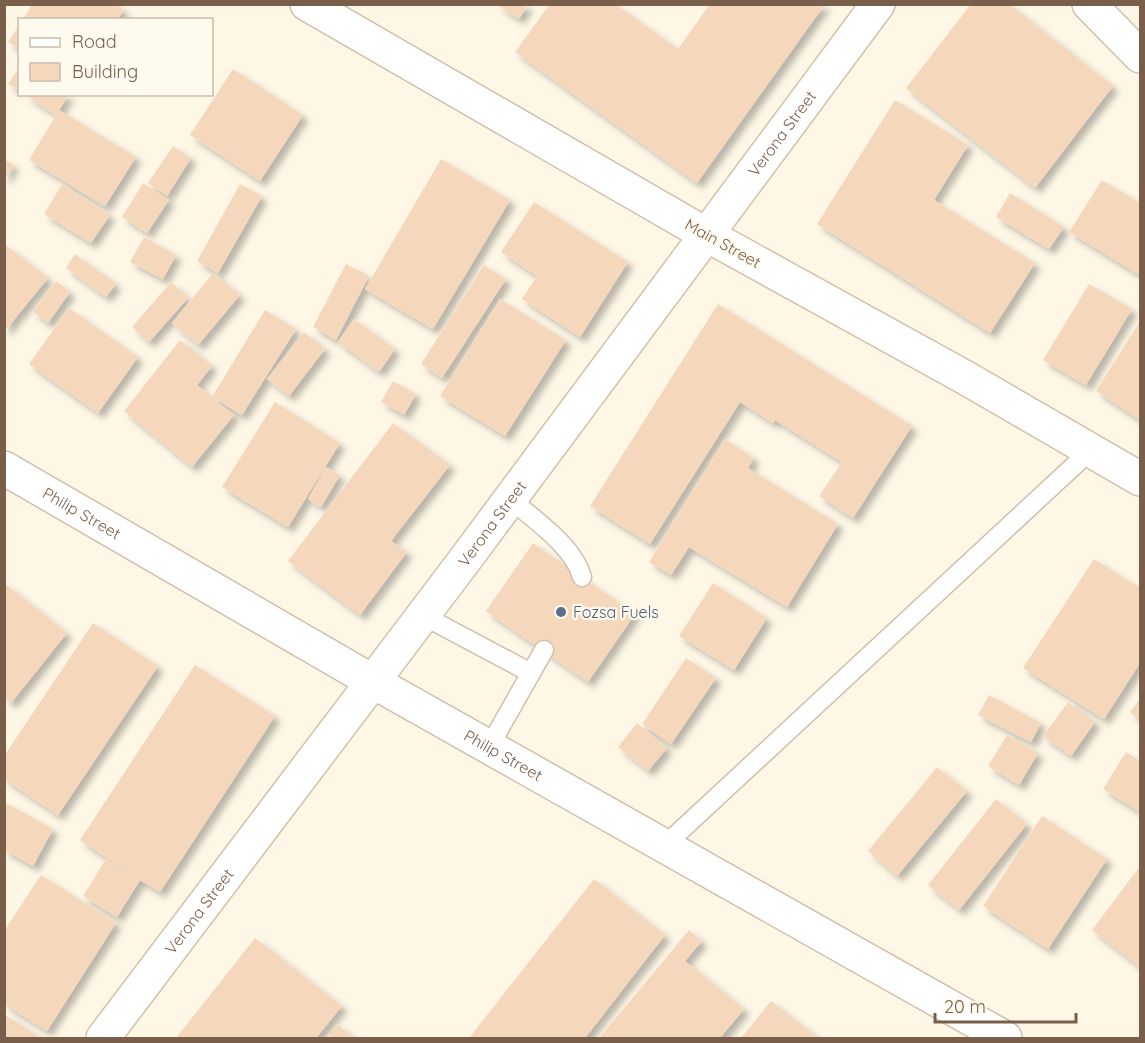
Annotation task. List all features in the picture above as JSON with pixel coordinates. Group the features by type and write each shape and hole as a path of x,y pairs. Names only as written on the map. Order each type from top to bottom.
{"main road":[{"name":"Main Street","path":"307,4 707,235 966,378 1140,479"},
{"name":"Verona Street","path":"102,1038 422,615 878,4"},
{"path":"1089,4 1140,56"},
{"name":"Philip Street","path":"4,468 372,681 1005,1038"}],"lane":[{"path":"664,846 1091,450"},
{"path":"509,498 550,533 572,557 582,577"},
{"path":"422,615 531,673"},
{"path":"489,747 544,650"}],"building":[{"path":"32,4 115,4 124,10 118,18 24,18"},
{"path":"496,4 528,4 519,19"},
{"path":"550,4 615,4 678,49 710,4 825,4 697,183 515,52"},
{"path":"971,4 1009,4 1113,86 1035,188 906,88"},
{"path":"18,27 18,48 8,42"},
{"path":"18,69 18,90 8,84"},
{"path":"233,69 303,115 260,181 190,135"},
{"path":"27,96 68,96 59,110 136,157 105,206 29,160 56,115"},
{"path":"895,100 968,145 934,200 1035,263 990,333 817,224"},
{"path":"173,146 191,158 167,196 148,183"},
{"path":"4,159 14,165 4,180"},
{"path":"441,159 510,200 433,329 365,289"},
{"path":"1102,180 1140,203 1140,269 1138,274 1069,232"},
{"path":"143,183 169,200 147,233 122,217"},
{"path":"62,184 110,215 91,243 44,214"},
{"path":"240,184 262,196 218,273 197,261"},
{"path":"1010,193 1064,227 1049,249 996,217"},
{"path":"534,202 628,262 580,337 522,299 537,276 501,252"},
{"path":"144,237 176,255 163,279 130,262"},
{"path":"4,244 48,278 4,332"},
{"path":"75,254 116,284 106,297 66,268"},
{"path":"346,264 369,276 336,340 313,327"},
{"path":"484,265 506,279 442,378 421,364"},
{"path":"213,273 240,295 198,345 172,323"},
{"path":"56,281 70,292 48,323 33,312"},
{"path":"171,282 188,298 149,342 132,327"},
{"path":"1089,284 1132,309 1086,385 1043,360"},
{"path":"500,299 566,340 505,436 440,396"},
{"path":"718,304 912,426 853,518 819,496 842,462 775,420 773,423 740,402 650,544 590,506"},
{"path":"69,308 138,357 98,413 29,364"},
{"path":"265,310 296,329 242,415 212,397"},
{"path":"354,319 395,349 379,372 338,342"},
{"path":"1140,321 1140,420 1096,391"},
{"path":"304,332 325,349 289,396 267,379"},
{"path":"180,340 212,366 197,385 234,415 192,467 124,411"},
{"path":"393,381 416,394 404,415 381,402"},
{"path":"275,402 340,443 288,527 222,487"},
{"path":"393,423 450,465 391,541 407,552 360,615 288,561"},
{"path":"725,439 754,458 748,468 838,524 787,607 689,547 671,575 649,562"},
{"path":"326,467 340,475 321,507 308,499"},
{"name":"Fozsa Fuels","path":"533,543 635,614 588,682 486,611"},
{"path":"1094,559 1138,587 1140,583 1140,663 1104,719 1023,668"},
{"path":"4,583 67,633 11,703 4,698"},
{"path":"713,583 767,618 734,670 679,636"},
{"path":"93,623 158,666 58,815 4,779 4,756"},
{"path":"686,658 716,678 671,744 642,724"},
{"path":"195,665 275,716 160,892 140,880 117,917 83,896 106,859 138,878 80,840"},
{"path":"989,695 1041,723 1031,742 978,715"},
{"path":"1140,699 1140,721 1130,712"},
{"path":"1068,702 1095,722 1071,756 1043,736"},
{"path":"637,723 667,748 648,771 618,747"},
{"path":"1007,735 1038,753 1019,785 988,766"},
{"path":"1126,752 1140,761 1140,812 1103,789"},
{"path":"937,767 967,791 897,876 868,851"},
{"path":"996,799 1027,824 959,910 928,885"},
{"path":"4,802 53,829 33,866 4,850"},
{"path":"1042,816 1107,859 1048,949 983,906"},
{"path":"1140,866 1140,967 1092,930"},
{"path":"41,875 116,923 47,1031 4,1004 4,931"},
{"path":"594,879 665,935 585,1038 469,1038"},
{"path":"689,930 702,941 685,961 744,1009 720,1038 599,1038"},
{"path":"255,938 342,1006 316,1038 176,1038"},
{"path":"771,1001 818,1038 741,1038"},
{"path":"5,1015 38,1036 36,1038 4,1038"},
{"path":"337,1024 355,1038 326,1038"}],"place":[{"name":"Fozsa Fuels","path":"561,612"}]}
